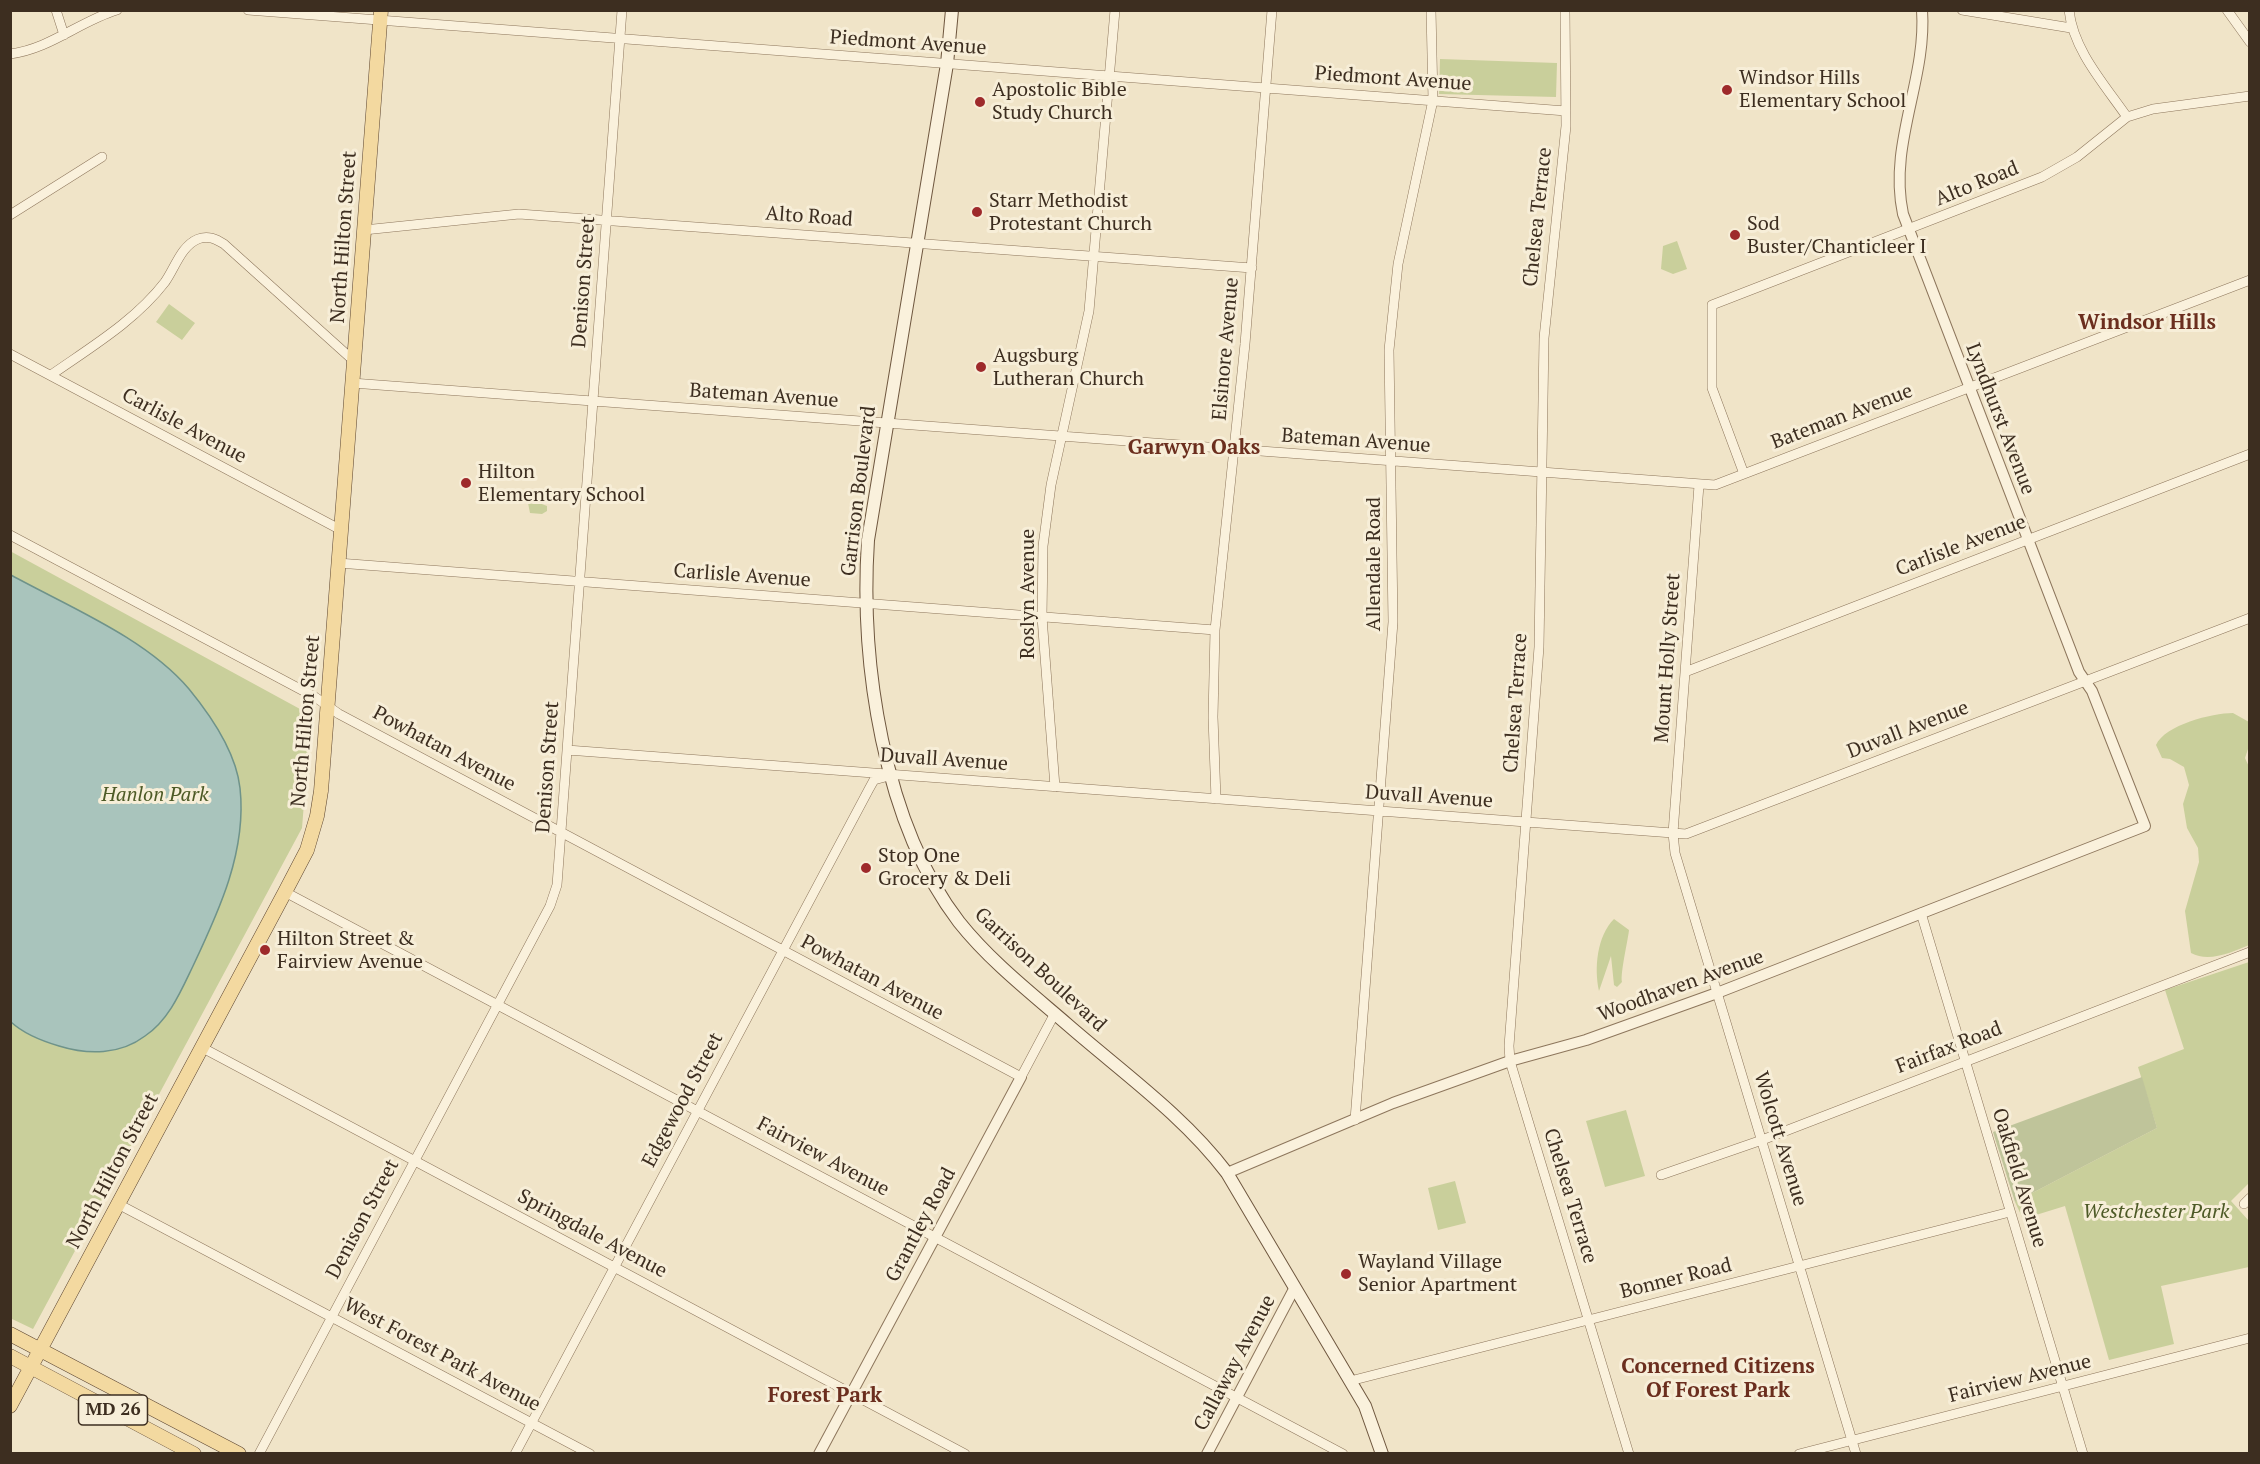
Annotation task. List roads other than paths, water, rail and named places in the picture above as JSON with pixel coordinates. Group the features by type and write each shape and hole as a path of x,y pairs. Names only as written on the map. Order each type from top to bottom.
{"main road":[{"name":"Garrison Boulevard","path":"952,10 947,64 869,531 866,603 870,667 892,774 920,855 946,903 974,939 1182,1124 1214,1155 1227,1173 1350,1381 1373,1425 1383,1454"},
{"name":"North Hilton Street","path":"10,1406 307,850 317,816 328,705 380,15"},
{"name":"MD 26","path":"10,1334 239,1454"},
{"name":"MD 26","path":"10,1356 194,1454"}],"street":[{"path":"56,10 64,35"},
{"path":"10,54 29,50 64,35 91,19 117,10"},
{"name":"Piedmont Avenue","path":"248,10 380,15 620,39 1566,111"},
{"name":"Denison Street","path":"259,1454 554,896 561,831 622,10"},
{"name":"Roslyn Avenue","path":"1055,787 1042,617 1046,516 1062,436 1085,342 1095,257 1114,10"},
{"name":"Elsinore Avenue","path":"1216,799 1213,717 1215,630 1235,450 1272,10"},
{"name":"Allendale Road","path":"1355,1120 1393,611 1392,462 1388,385 1393,303 1401,247 1432,100 1431,10"},
{"name":"Chelsea Terrace","path":"1565,10 1566,111 1544,338 1539,647 1509,1046 1510,1061 1629,1454"},
{"name":"Lyndhurst Avenue","path":"1922,10 1922,41 1902,142 1898,181 1908,231 2027,539 2084,681 2092,691 2145,826"},
{"path":"1962,10 2071,28"},
{"path":"2068,10 2071,28 2079,45 2127,117"},
{"path":"2227,10 2250,42"},
{"name":"Alto Road","path":"1744,474 1712,388 1712,305 1908,231 2064,166 2127,117 2153,109 2250,96"},
{"path":"10,215 102,158"},
{"name":"Alto Road","path":"364,230 504,214 1251,268"},
{"path":"51,375 142,307 166,280 183,252 199,238 206,237 224,244 354,361"},
{"name":"Bateman Avenue","path":"352,383 1715,485 2250,280"},
{"name":"Carlisle Avenue","path":"10,354 341,530"},
{"name":"Carlisle Avenue","path":"1685,672 2250,454"},
{"name":"Mount Holly Street","path":"1673,833 1700,485"},
{"name":"Powhatan Avenue","path":"10,535 328,705 339,714 1021,1077"},
{"name":"Carlisle Avenue","path":"338,563 1215,630"},
{"name":"Duvall Avenue","path":"567,750 1686,834 2250,618"},
{"name":"Edgewood Street","path":"515,1454 874,780 892,774"},
{"name":"Woodhaven Avenue","path":"1227,1173 1355,1120 1510,1061 1586,1040 1717,993 2145,826"},
{"name":"Wolcott Avenue","path":"1673,833 1675,853 1856,1454"},
{"name":"Fairview Avenue","path":"285,892 1344,1454"},
{"name":"Oakfield Avenue","path":"1921,913 2083,1454"},
{"name":"Fairfax Road","path":"1660,1175 1762,1140 2250,952"},
{"name":"Grantley Road","path":"819,1454 1055,1013"},
{"name":"Springdale Avenue","path":"201,1047 965,1454"},
{"name":"West Forest Park Avenue","path":"118,1204 590,1454"},
{"name":"Bonner Road","path":"1350,1381 2010,1212"},
{"name":"Callaway Avenue","path":"1208,1454 1294,1289"},
{"name":"Fairview Avenue","path":"1799,1454 2250,1338"}],"water":[{"name":"Hanlon Park","path":"11,575 106,625 151,654 171,671 189,689 214,723 234,761 238,775 241,811 235,858 221,902 203,945 179,995 161,1022 135,1042 114,1050 92,1052 70,1049 34,1037 11,1022"}],"place":[{"name":"Windsor Hills Elementary School","path":"1727,90"},
{"name":"Apostolic Bible Study Church","path":"980,102"},
{"name":"Starr Methodist Protestant Church","path":"977,212"},
{"name":"Sod Buster/Chanticleer I","path":"1735,235"},
{"name":"Augsburg Lutheran Church","path":"981,367"},
{"name":"Hilton Elementary School","path":"466,483"},
{"name":"Stop One Grocery & Deli","path":"866,868"},
{"name":"Hilton Street & Fairview Avenue","path":"265,950"},
{"name":"Wayland Village Senior Apartment","path":"1346,1274"}],"district":[{"name":"Windsor Hills","path":"2147,323"},
{"name":"Garwyn Oaks","path":"1194,448"},
{"name":"Concerned Citizens Of Forest Park","path":"1718,1379"},
{"name":"Forest Park","path":"825,1396"}],"park label":[{"name":"Westchester Park","path":"2156,1212"}]}
